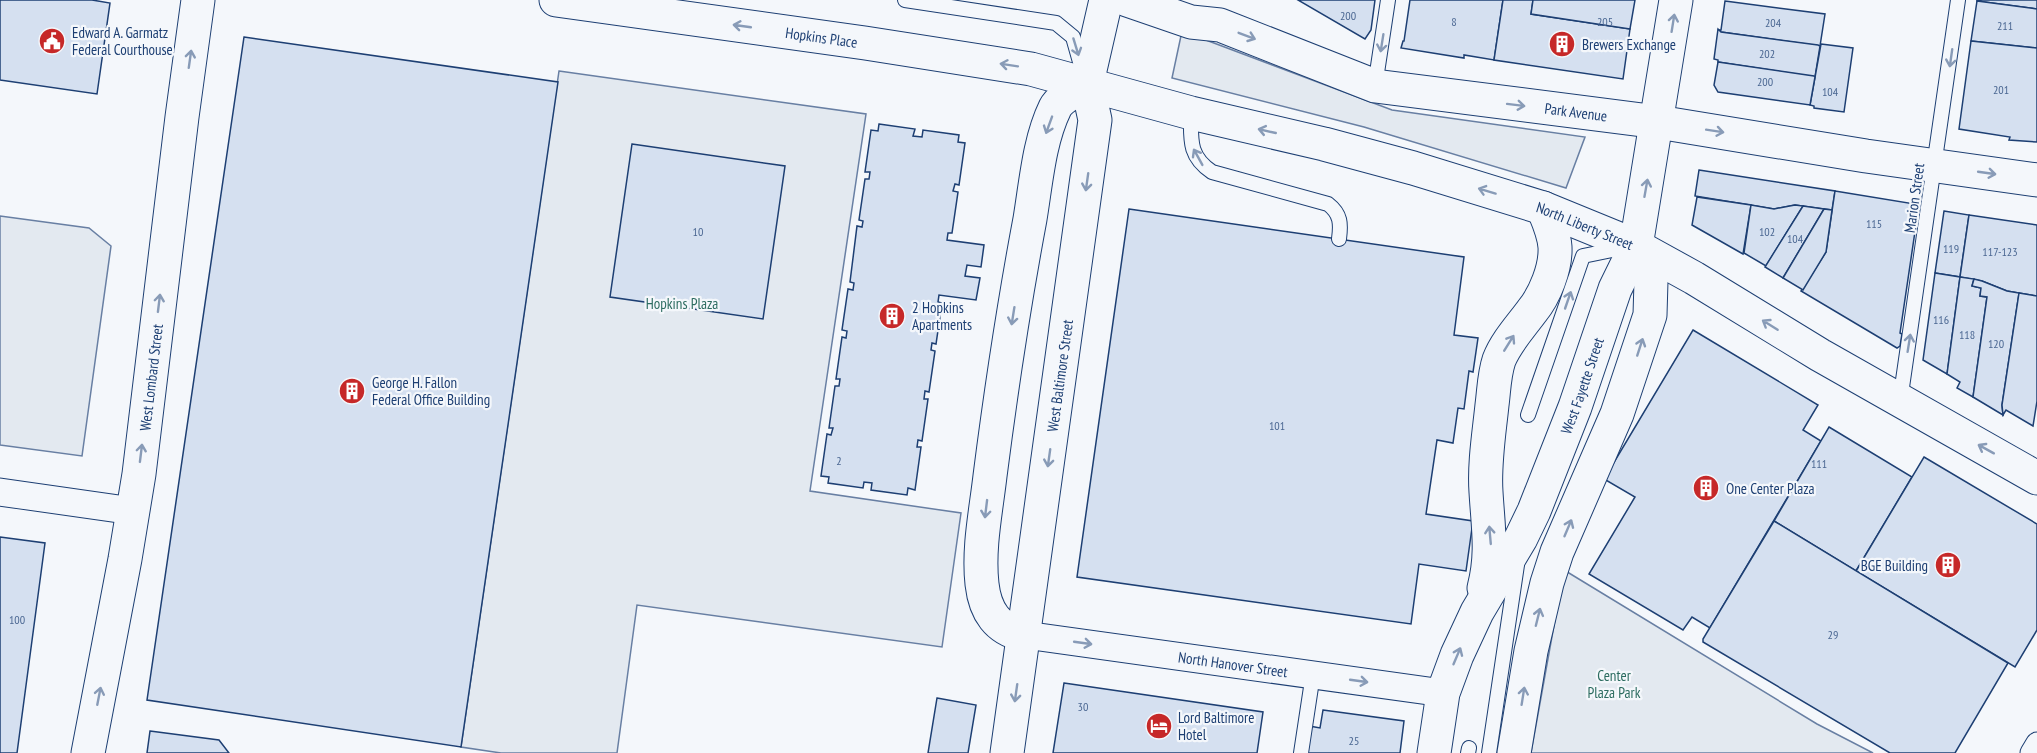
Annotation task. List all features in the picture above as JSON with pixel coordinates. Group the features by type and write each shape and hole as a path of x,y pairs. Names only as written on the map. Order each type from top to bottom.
{"main road":[{"name":"West Lombard Street","path":"88,753 132,511 198,0"},
{"name":"Hopkins Place","path":"556,0 1010,65 1087,83"},
{"name":"West Baltimore Street","path":"1007,753 1095,120 1087,83 1106,0"},
{"name":"Park Avenue","path":"1127,0 1191,22 1220,25 1375,86 1658,122 2037,180"},
{"name":"West Fayette Street","path":"1434,753 1443,693 1477,612 1527,524 1575,407 1616,289 1636,246 1658,122 1676,0"},
{"name":"North Liberty Street","path":"1087,83 1191,113 1380,159 1543,208 1636,246 1694,278 1820,356 2037,478"},
{"path":"1025,635 1011,633 988,609 982,586 982,549 1000,398 1046,132 1056,105 1087,83"},
{"path":"1477,612 1488,571 1491,547 1485,490 1495,375 1499,360 1535,308 1546,287 1555,254 1555,245 1543,208"},
{"path":"1514,753 1531,651 1547,583 1557,552 1617,414 1650,315 1651,281 1636,246"},
{"path":"1527,524 1534,526 1545,548 1547,583"}],"street":[{"path":"0,492 132,511"},
{"name":"North Hanover Street","path":"1025,635 1443,693"},
{"path":"2031,753 2037,743"}],"lane":[{"path":"905,0 1056,23 1073,37 1087,83"},
{"path":"1375,86 1388,0"},
{"name":"Marion Street","path":"1900,401 1936,166 1958,0"},
{"path":"1191,113 1191,141 1195,156 1203,166 1212,172 1328,204 1336,210 1340,219 1339,239"},
{"path":"1528,415 1583,256 1636,246"},
{"path":"1489,753 1503,648 1527,524"},
{"path":"1301,753 1313,674"}],"green space":[{"path":"1182,31 1392,110 1585,137 1566,188 1364,127 1172,78"},
{"name":"Hopkins Plaza","path":"559,71 866,114 810,491 961,513 942,647 637,605 617,753 501,753 461,747"},
{"path":"0,216 89,228 111,246 82,456 0,445"},
{"name":"Center Plaza Park","path":"1564,570 1817,724 1873,753 1531,753"}],"building":[{"name":"Edward A. Garmatz Federal Courthouse","path":"0,0 92,0 110,3 97,94 0,80"},
{"path":"1298,0 1375,0 1371,30 1365,39"},
{"path":"1410,0 1503,0 1494,60 1464,55 1464,58 1401,48"},
{"name":"Brewers Exchange","path":"1503,0 1533,0 1531,14 1630,29 1623,79 1494,60"},
{"path":"1533,0 1635,0 1630,29 1531,14"},
{"path":"2037,0 2037,9 1977,1"},
{"path":"1725,1 1825,14 1820,46 1721,32 1719,30 1721,30"},
{"path":"1977,1 2037,9 2037,48 1971,41"},
{"path":"1718,29 1721,32 1818,45 1820,46 1815,77 1718,62 1714,59"},
{"name":"George H. Fallon Federal Office Building","path":"244,37 558,82 461,747 147,700"},
{"path":"1971,41 2037,48 2037,142 2009,140 2010,137 1959,129"},
{"path":"1821,44 1853,48 1844,112 1814,108 1810,105"},
{"path":"1718,62 1814,76 1810,105 1718,92 1714,85"},
{"name":"2 Hopkins Apartments","path":"879,124 915,129 913,136 922,137 923,130 959,135 958,142 965,143 959,185 955,184 953,191 958,192 952,233 948,233 947,240 984,245 981,267 967,265 965,276 980,278 976,300 939,295 938,302 942,303 936,344 932,343 931,350 935,351 929,392 925,391 924,399 928,399 922,441 918,440 917,447 921,447 915,490 908,488 907,495 871,490 872,483 864,482 863,488 828,483 829,477 821,476 827,434 831,435 833,428 829,428 835,386 839,386 840,379 836,379 842,337 846,338 847,331 842,330 848,289 853,290 854,283 850,282 857,226 862,227 863,221 859,220 865,179 869,179 870,172 865,172 871,130 878,131"},
{"path":"632,144 785,166 763,319 610,297"},
{"path":"1699,170 1835,191 1832,210 1795,205 1774,209 1695,196"},
{"path":"1835,191 1921,205 1919,218 1917,218 1900,346 1897,348 1801,291 1826,252"},
{"path":"1697,197 1751,205 1743,254 1692,225"},
{"path":"1751,205 1774,209 1795,205 1803,206 1766,266 1744,253"},
{"path":"1803,206 1824,209 1783,278 1765,267"},
{"path":"1129,209 1464,257 1454,335 1478,338 1473,372 1469,371 1464,409 1458,408 1453,443 1437,440 1426,514 1473,521 1466,571 1419,564 1411,624 1077,577"},
{"path":"1824,209 1832,210 1826,252 1803,290 1783,278"},
{"path":"1944,211 1969,215 1960,277 1935,273"},
{"path":"1969,215 2037,225 2037,296 2007,291 1982,281 1960,277"},
{"path":"1935,273 1960,277 1947,374 1923,360"},
{"path":"1960,277 1974,279 1972,286 1981,288 1980,296 1987,297 1973,397 1957,388 1960,382 1947,374"},
{"path":"1974,279 2019,293 2002,405 2003,415 1973,397 1987,297 1980,296 1981,288 1972,286"},
{"path":"2019,293 2037,296 2037,401 2033,426 2006,410 2003,415 2002,405"},
{"name":"One Center Plaza","path":"1693,330 1818,405 1803,430 1821,441 1710,628 1692,617 1683,630 1589,574 1635,497 1604,479"},
{"path":"1829,427 1912,477 1856,571 1774,521"},
{"name":"BGE Building","path":"1924,457 2037,524 2037,630 2015,667 1856,571"},
{"path":"1774,521 2008,663 1955,753 1890,753 1703,642"},
{"path":"0,537 45,543 17,753 0,753"},
{"name":"Lord Baltimore Hotel","path":"1064,683 1263,712 1257,753 1053,753"},
{"path":"937,698 976,705 968,753 928,753"},
{"path":"1323,710 1404,721 1400,753 1305,753 1309,726 1320,728"},
{"path":"150,731 219,740 229,753 147,753"}],"place":[{"name":"Edward A. Garmatz Federal Courthouse","path":"52,41"},
{"name":"Brewers Exchange","path":"1562,44"},
{"name":"2 Hopkins Apartments","path":"892,316"},
{"name":"George H. Fallon Federal Office Building","path":"352,391"},
{"name":"One Center Plaza","path":"1706,488"},
{"name":"BGE Building","path":"1948,565"},
{"name":"Lord Baltimore Hotel","path":"1159,726"}]}
